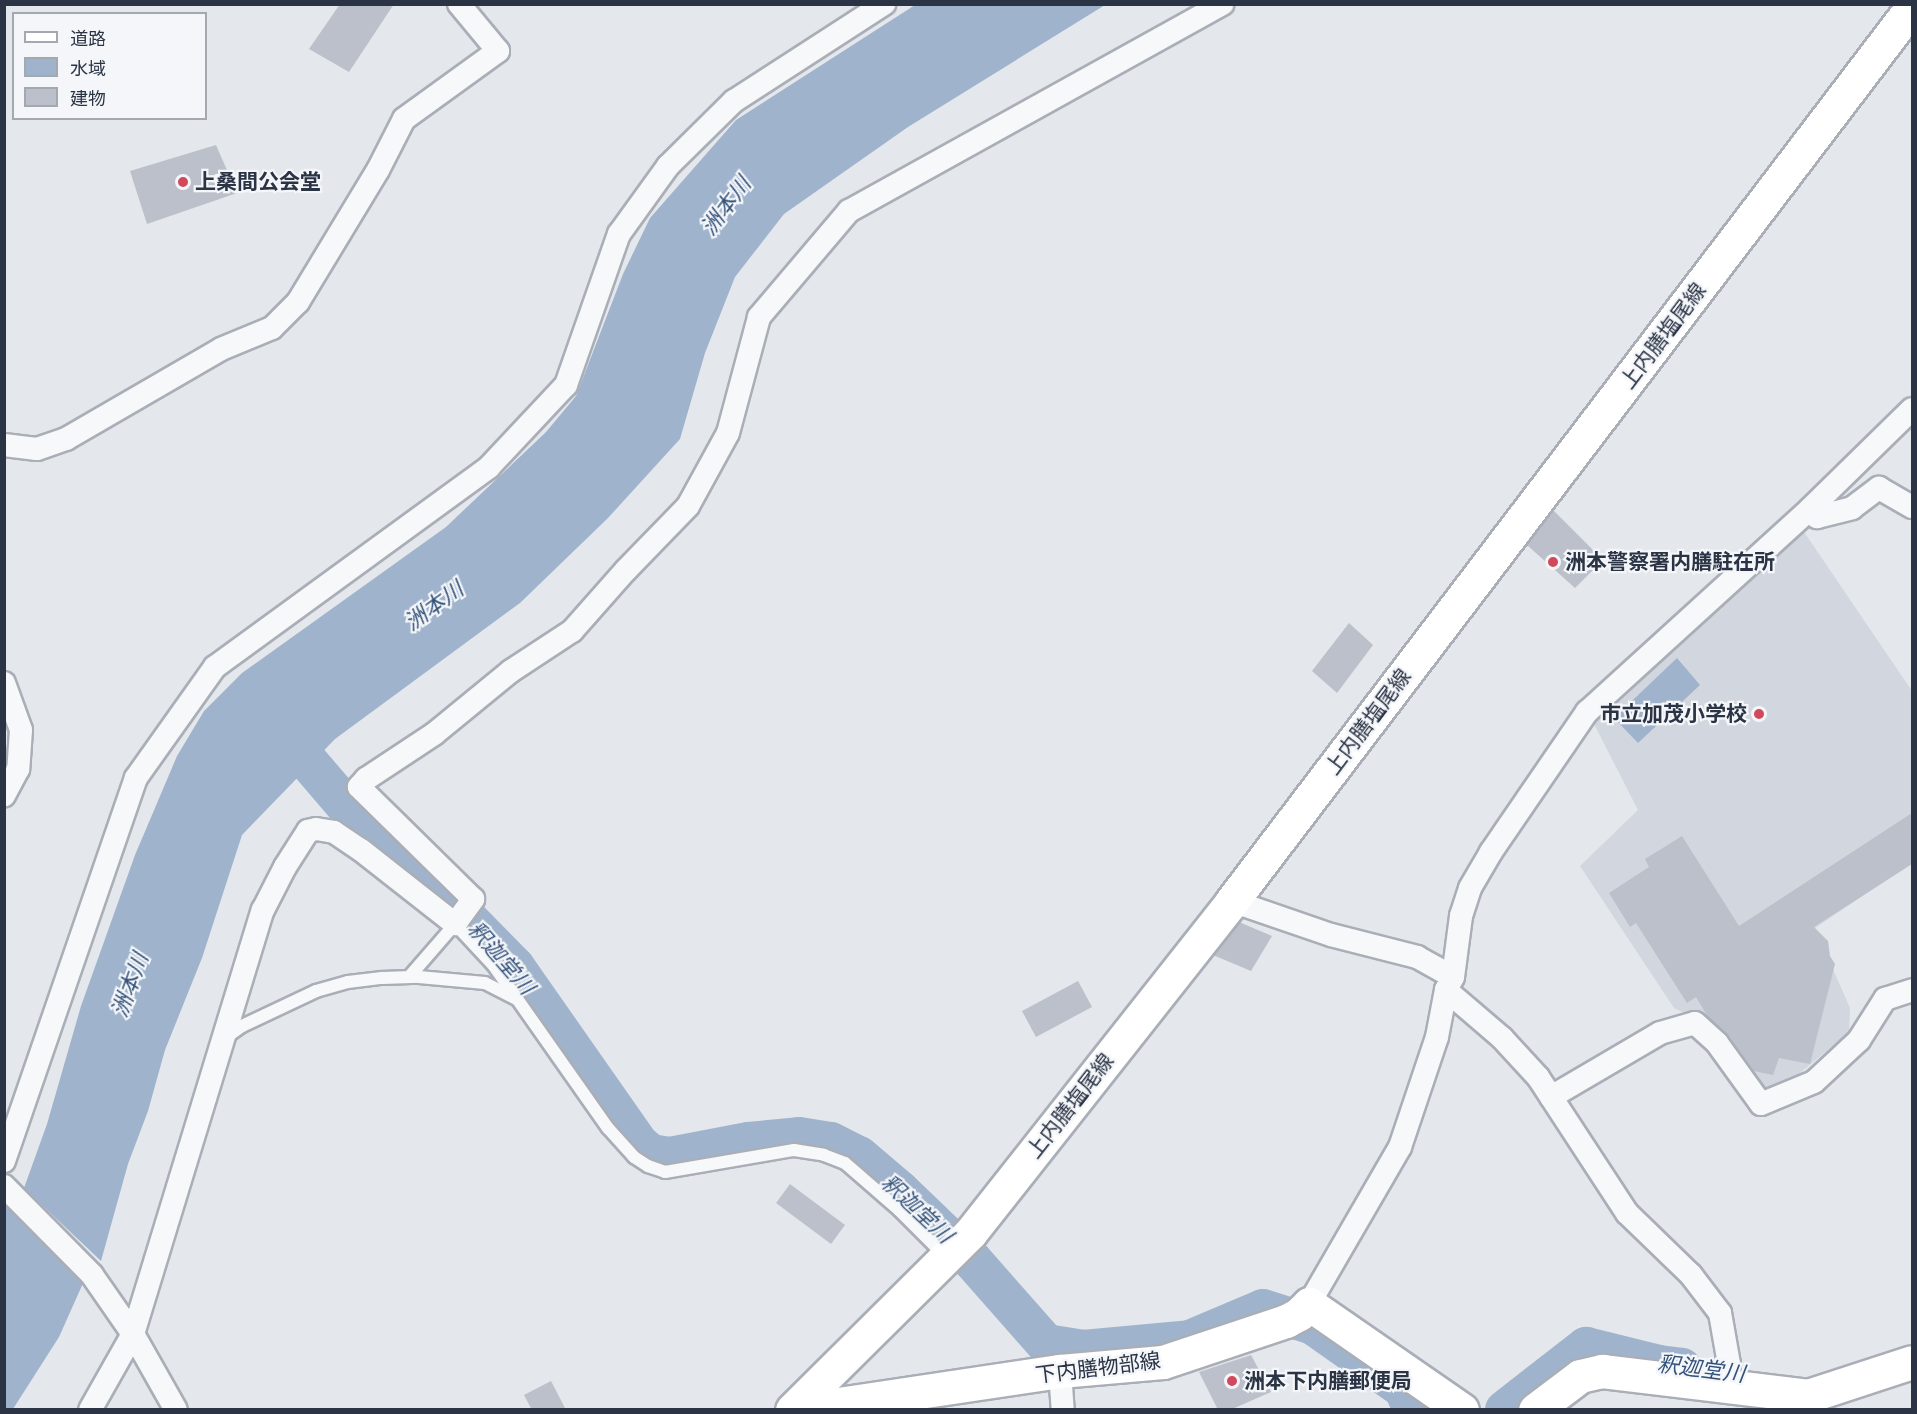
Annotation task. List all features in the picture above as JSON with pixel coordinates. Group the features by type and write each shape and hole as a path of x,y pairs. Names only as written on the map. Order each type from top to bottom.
{"main road":[{"name":"上内膳塩尾線","path":"792,1410 955,1247 1232,901 1912,7"},
{"name":"下内膳物部線","path":"798,1410 1060,1371 1163,1362 1298,1313"},
{"path":"1298,1313 1462,1410"},
{"path":"1536,1410 1580,1376 1602,1371 1727,1378 1808,1396 1912,1362"}],"street":[{"path":"4,445 37,449 66,439 220,349 272,328 298,302 378,170 404,119 498,51 459,4"},
{"path":"4,1161 136,778 215,667 489,467 566,385 619,234 668,166 734,101 884,4"},
{"path":"90,1410 133,1334 264,910 285,867 308,831 316,829 334,832 361,849 455,924 473,899 359,787 366,779 434,734 511,671 572,631 688,506 728,433 759,317 849,211 1222,4"},
{"path":"1298,1313 1400,1147 1437,1037 1461,916 1470,888 1491,852 1587,712 1811,508 1912,410"},
{"path":"1811,508 1816,517 1852,508 1879,488 1912,507"},
{"path":"4,683 21,730 18,769 4,795"},
{"path":"1232,901 1331,935 1417,957 1449,983 1538,1077 1627,1213 1691,1275 1720,1313 1727,1378"},
{"path":"1551,1097 1660,1033 1695,1023 1717,1043 1761,1104 1814,1082 1859,1040 1885,999 1912,990"},
{"path":"8,1188 92,1275 133,1334 176,1410"},
{"path":"1060,1371 1063,1410"}],"lane":[{"path":"409,977 455,924 494,966 608,1128 634,1157 648,1166 665,1172 794,1150 824,1155 845,1163 955,1247"},
{"path":"224,1039 242,1026 316,991 348,982 409,977 485,983 516,998"}],"shaded area":[{"path":"1800,526 1912,691 1912,863 1815,928 1850,1008 1849,1032 1787,1084 1768,1089 1742,1075 1704,1023 1674,1008 1580,866 1638,810 1594,724"}],"water":[{"name":"洲本川","path":"915,5 1105,5 908,127 784,214 735,277 705,353 680,439 608,518 520,603 335,739 242,835 202,958 165,1050 148,1111 128,1164 101,1261 24,1188 47,1124 81,1006 135,855 177,756 204,711 242,673 446,527 546,432 576,396 623,274 650,218 736,120"},
{"path":"1677,658 1700,685 1638,743 1614,718"},
{"path":"5,1201 84,1281 59,1337 13,1409 5,1410"}],"building":[{"path":"340,4 394,4 349,72 309,49"},
{"name":"上桑間公会堂","path":"216,145 237,193 147,224 130,171"},
{"path":"1553,510 1603,560 1575,588 1527,545"},
{"path":"1349,623 1373,645 1337,693 1312,671"},
{"path":"1912,813 1912,864 1814,927 1828,941 1830,956 1835,964 1810,1064 1779,1058 1773,1075 1754,1071 1728,1035 1708,1017 1696,997 1687,1003 1636,923 1630,927 1609,893 1649,867 1645,859 1682,836 1739,926"},
{"path":"1239,922 1272,936 1251,971 1213,955"},
{"path":"1078,981 1092,1007 1036,1037 1022,1011"},
{"path":"790,1184 845,1225 831,1244 776,1203"},
{"path":"1251,1355 1271,1392 1230,1410 1218,1410 1199,1372"},
{"path":"551,1381 566,1410 532,1410 524,1395"}],"waterway":[{"name":"釈迦堂川","path":"275,723 358,820 439,892"},
{"name":"釈迦堂川","path":"463,914 515,967 639,1144 651,1154 670,1157 749,1142 799,1137 831,1142 859,1156 900,1191 972,1260 1046,1344 1083,1350 1190,1340 1263,1309 1313,1325 1404,1389 1413,1410"},
{"name":"釈迦堂川","path":"1505,1410 1586,1347 1659,1365 1682,1368"}],"place":[{"name":"上桑間公会堂","path":"183,182"},
{"name":"洲本警察署内膳駐在所","path":"1553,562"},
{"name":"市立加茂小学校","path":"1759,714"},
{"name":"洲本下内膳郵便局","path":"1232,1381"}]}
